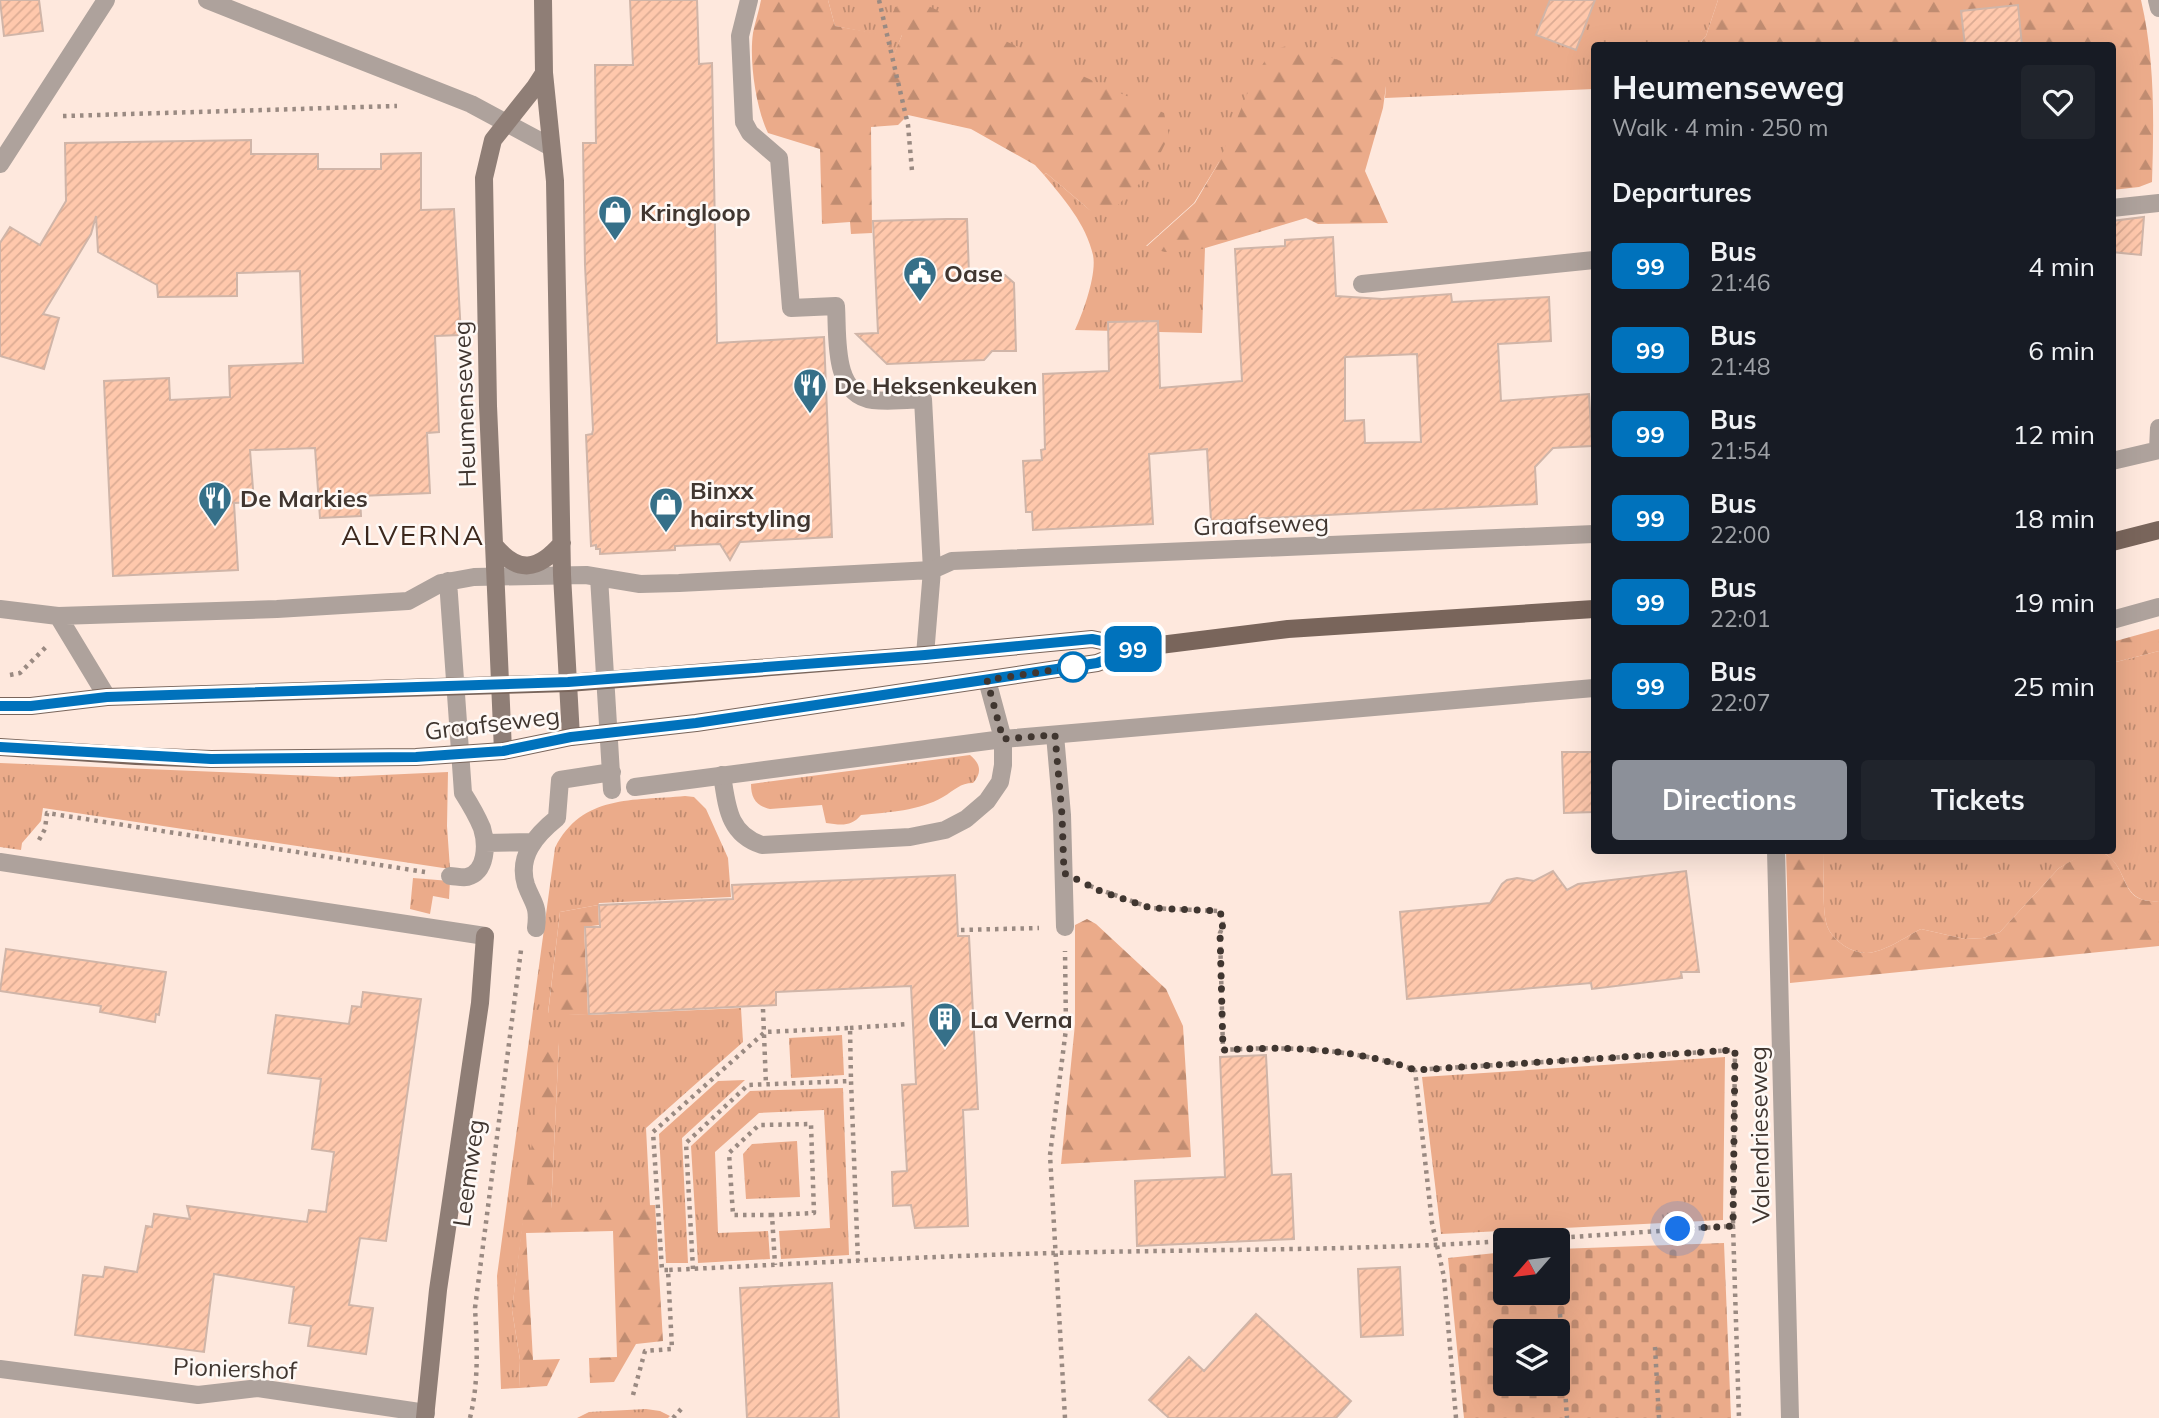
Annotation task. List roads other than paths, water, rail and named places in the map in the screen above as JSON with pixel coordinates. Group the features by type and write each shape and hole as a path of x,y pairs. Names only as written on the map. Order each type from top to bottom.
{"main road":[{"path":"2116,541 2159,530"},
{"name":"Graafseweg","path":"0,747 211,759 416,757 503,751 571,737 710,721 1097,663 1136,648 1300,628 1591,609"},
{"name":"Graafseweg","path":"0,706 31,706 107,697 500,686 606,680 1092,639 1136,648"}],"street":[{"path":"0,164 106,0"},
{"path":"207,0 471,104 551,147"},
{"path":"543,0 544,73 555,181 562,575 571,737"},
{"path":"749,0 740,36 744,121 750,134 779,158 791,308 836,306 842,374 859,396 872,400 923,399 932,570 925,655"},
{"path":"2157,0 2159,8"},
{"name":"Heumenseweg","path":"503,751 485,284 484,178 493,140 544,73"},
{"path":"2116,208 2159,203"},
{"path":"1362,284 1591,260"},
{"path":"2116,460 2159,450 2159,428"},
{"name":"Graafseweg","path":"0,609 62,622 408,601 448,581 496,576 562,575 599,577 640,584 678,583 932,570 952,561 1591,534"},
{"path":"494,545 506,559 518,565 534,564 549,558 562,543"},
{"path":"536,928 536,902 529,893 524,873 526,854 532,842 557,818 560,780 612,781 599,577"},
{"path":"448,581 463,793 477,817 485,843 484,855 475,873 466,877 450,876"},
{"path":"2116,619 2159,607"},
{"path":"62,622 107,697"},
{"path":"722,775 729,812 737,828 748,840 762,845 910,837 945,830 987,801 1000,782 1003,739 987,680"},
{"path":"635,787 1003,739 1591,688"},
{"path":"1055,735 1062,815 1065,927"},
{"path":"485,843 532,842"},
{"name":"Valendrieseweg","path":"1776,854 1790,1418"},
{"name":"Leemweg","path":"0,862 485,936 480,1003 438,1290 426,1416"},
{"name":"Pioniershof","path":"0,1369 198,1395 258,1388 426,1416"}],"place":[{"name":"Kringloop","path":"615,242"},
{"name":"Oase","path":"920,303"},
{"name":"De Heksenkeuken","path":"810,415"},
{"name":"De Markies","path":"215,528"},
{"name":"Binxx hairstyling","path":"666,534"},
{"name":"La Verna","path":"945,1049"}],"district":[{"name":"ALVERNA","path":"413,534"}]}
